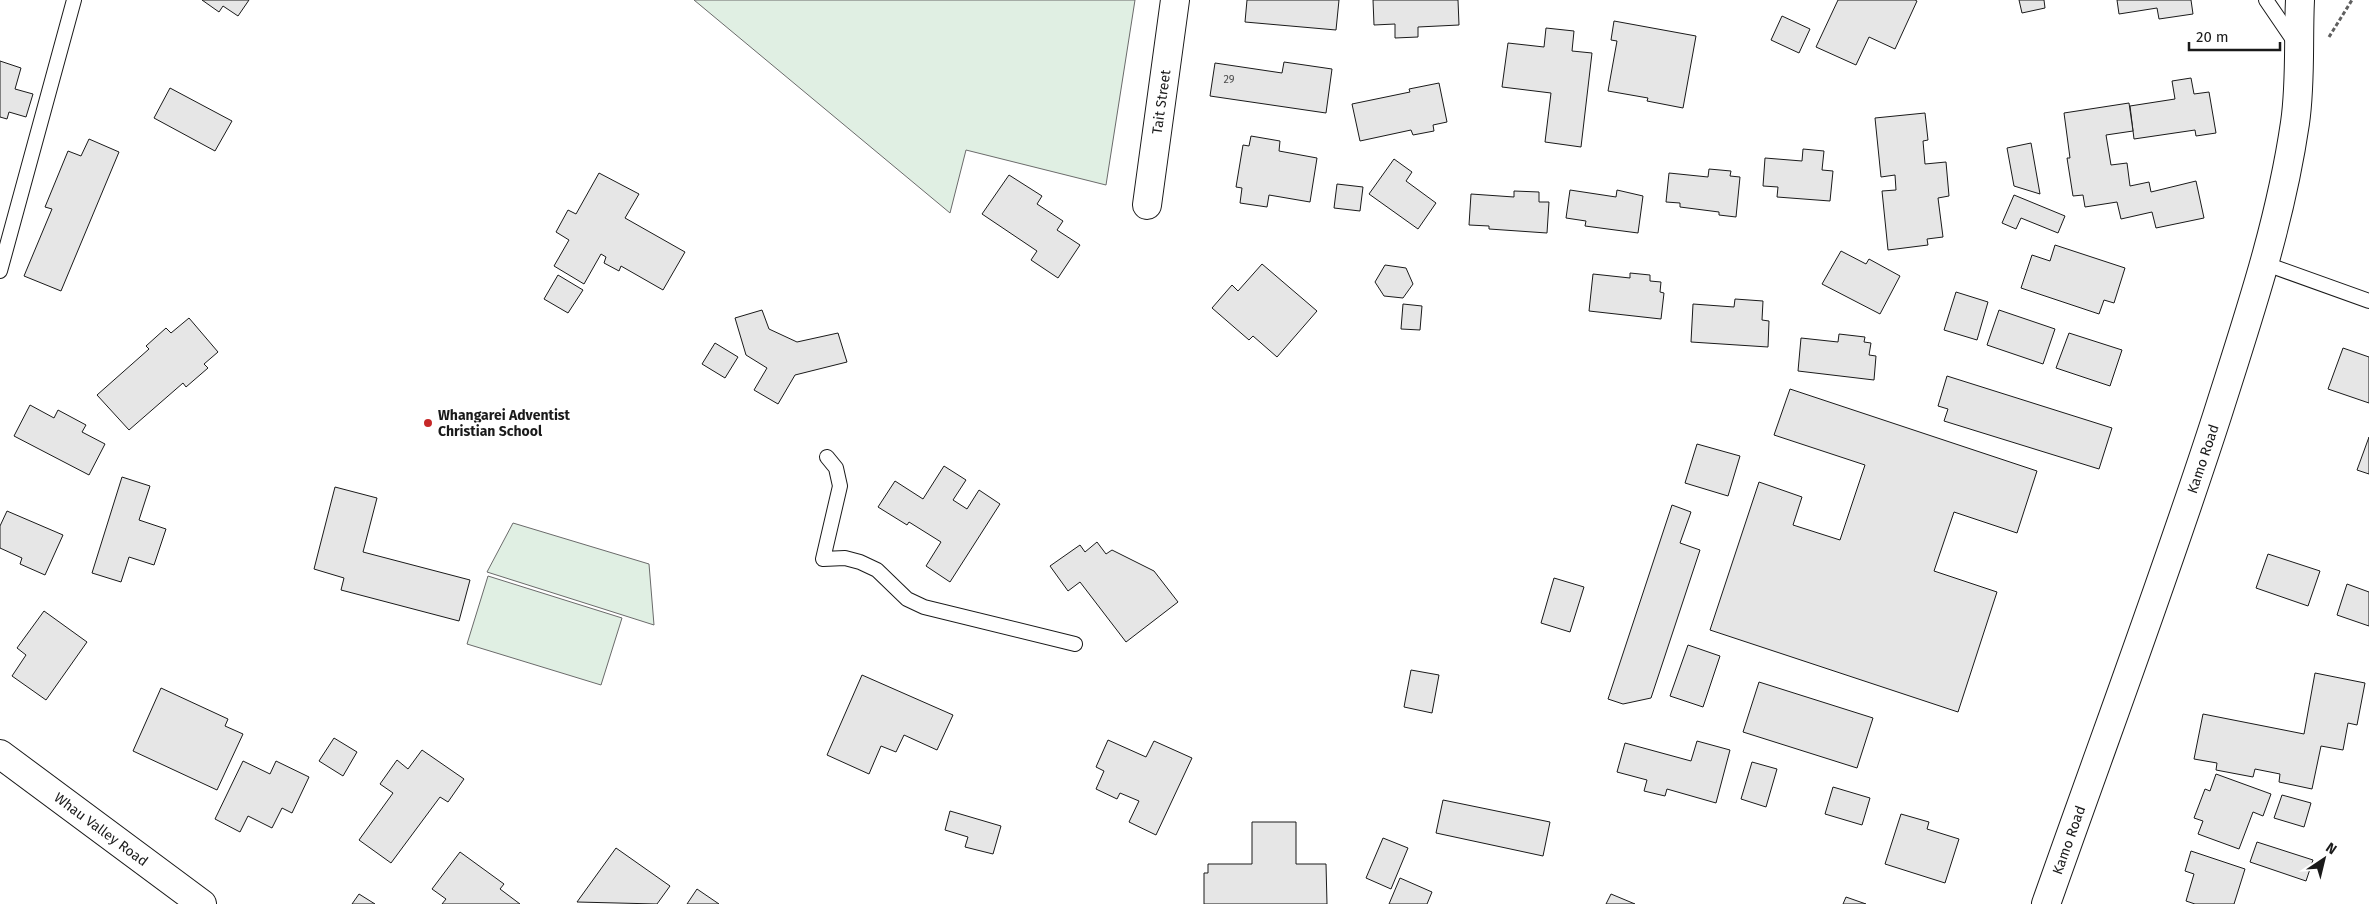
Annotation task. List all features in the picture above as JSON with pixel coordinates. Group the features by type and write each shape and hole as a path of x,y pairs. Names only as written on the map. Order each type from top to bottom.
{"main road":[{"name":"Tait Street","path":"1147,205 1175,0"},
{"name":"Kamo Road","path":"2046,904 2198,473 2266,264 2283,190 2295,122 2299,83 2300,0"},
{"name":"Whau Valley Road","path":"0,754 202,904"}],"lane":[{"path":"0,271 74,0"},
{"path":"2266,0 2300,49"},
{"path":"2266,264 2369,301"},
{"path":"827,457 836,468 840,486 823,559 845,558 877,570 907,600 924,607 1075,644"}],"green space":[{"path":"694,0 1135,0 1106,185 966,150 950,213"},
{"path":"513,523 649,564 654,625 487,572"},
{"path":"488,576 622,618 601,685 467,644"}],"building":[{"path":"202,0 249,0 238,16 223,6 219,12"},
{"path":"1247,0 1339,0 1336,30 1245,22"},
{"path":"1373,0 1458,0 1459,25 1418,27 1418,37 1395,38 1395,24 1374,25"},
{"path":"1838,0 1917,1 1895,49 1869,37 1856,65 1816,47"},
{"path":"2019,0 2044,0 2045,8 2022,13"},
{"path":"2117,0 2191,0 2193,14 2159,19 2157,8 2119,14"},
{"path":"1782,16 1810,29 1799,53 1771,40"},
{"path":"1614,21 1696,36 1683,108 1647,101 1648,98 1608,91 1617,41 1611,40"},
{"path":"1546,28 1574,31 1572,51 1592,53 1581,147 1545,142 1551,93 1502,87 1508,43 1544,47"},
{"path":"0,61 21,68 15,89 33,94 26,117 9,112 7,119 0,117"},
{"path":"1284,62 1332,69 1326,113 1210,96 1215,63 1282,73"},
{"path":"2191,78 2194,94 2209,92 2216,133 2196,136 2195,130 2134,139 2130,106 2175,99 2172,81"},
{"path":"1439,83 1447,122 1433,125 1434,131 1413,135 1411,130 1360,141 1352,104 1410,92 1409,89"},
{"path":"170,88 232,121 215,151 154,118"},
{"path":"2129,103 2133,131 2106,135 2111,165 2127,163 2130,186 2149,182 2151,192 2196,181 2204,218 2156,228 2152,212 2121,219 2117,202 2085,207 2083,195 2073,196 2067,158 2070,158 2064,113"},
{"path":"1925,113 1928,140 1923,141 1925,164 1946,162 1949,196 1938,198 1943,237 1927,239 1928,245 1888,250 1882,191 1896,190 1895,175 1881,177 1875,118"},
{"path":"1251,136 1280,141 1279,151 1317,158 1310,202 1269,195 1267,207 1240,203 1242,188 1236,187 1243,145 1249,146"},
{"path":"89,139 119,152 61,291 24,276 52,209 45,207 68,151 81,156"},
{"path":"2031,143 2040,194 2014,186 2007,148"},
{"path":"1803,149 1824,151 1822,170 1833,171 1830,201 1777,197 1778,187 1763,186 1765,158 1802,161"},
{"path":"1394,159 1412,172 1406,181 1436,203 1418,229 1369,194"},
{"path":"1709,169 1731,171 1730,176 1740,177 1736,217 1719,215 1719,212 1680,207 1680,203 1666,202 1669,173 1708,177"},
{"path":"599,173 639,194 625,218 685,252 663,290 621,266 619,271 604,263 606,257 601,254 584,284 554,266 569,240 556,232 568,210 576,214"},
{"path":"1009,175 1042,196 1037,204 1063,221 1057,230 1080,245 1058,278 1031,260 1037,251 982,214"},
{"path":"1337,184 1363,187 1360,211 1334,208"},
{"path":"1570,190 1616,197 1617,190 1643,196 1638,233 1585,226 1586,221 1566,218"},
{"path":"1514,191 1539,192 1539,202 1549,202 1547,233 1489,229 1489,226 1469,225 1471,194 1514,197"},
{"path":"2014,195 2065,216 2058,233 2021,218 2016,229 2002,223"},
{"path":"2055,245 2125,268 2114,303 2104,300 2099,314 2021,288 2032,255 2050,261"},
{"path":"1841,251 1866,264 1869,259 1900,276 1880,314 1822,284"},
{"path":"1262,264 1317,311 1277,357 1253,336 1249,340 1212,308 1232,285 1238,291"},
{"path":"1385,265 1406,268 1413,284 1403,298 1384,296 1375,282"},
{"path":"1630,273 1650,275 1650,281 1661,282 1660,292 1664,293 1661,319 1589,311 1593,274 1630,278"},
{"path":"558,275 583,290 568,313 544,299"},
{"path":"1956,292 1988,302 1977,340 1944,330"},
{"path":"1735,299 1763,301 1762,320 1769,321 1768,347 1691,342 1693,304 1734,307"},
{"path":"1403,304 1422,306 1420,330 1401,329"},
{"path":"762,310 769,329 797,342 838,333 847,362 795,375 778,404 754,390 767,368 746,355 735,318"},
{"path":"1999,310 2055,329 2043,364 1987,345"},
{"path":"189,318 218,352 204,364 208,368 186,387 183,383 129,430 97,395 149,349 146,346 166,328 171,333"},
{"path":"2069,333 2122,350 2110,386 2056,368"},
{"path":"1839,334 1865,337 1864,342 1871,343 1869,355 1876,356 1874,380 1798,371 1801,338 1838,342"},
{"path":"715,343 738,357 725,378 702,364"},
{"path":"2343,348 2369,357 2369,403 2328,389"},
{"path":"1947,376 2112,428 2099,469 1944,421 1948,409 1938,406"},
{"path":"1790,389 2037,471 2017,533 1954,512 1934,571 1997,592 1958,712 1710,630 1759,482 1802,497 1793,525 1840,540 1865,465 1774,435"},
{"path":"30,405 54,418 58,410 86,425 82,432 105,444 89,475 14,436"},
{"path":"2369,437 2369,474 2357,470"},
{"path":"1697,444 1740,456 1728,496 1685,483"},
{"path":"944,466 966,480 953,500 967,509 979,490 1000,504 950,582 926,566 941,542 909,522 907,525 878,507 895,481 923,499"},
{"path":"122,477 150,486 139,520 166,529 154,565 129,557 121,582 92,573"},
{"path":"335,487 377,498 363,552 470,580 459,621 341,590 344,578 314,569"},
{"path":"1672,505 1691,512 1680,543 1700,550 1651,698 1623,704 1608,699"},
{"path":"7,511 63,535 45,575 20,564 22,558 0,548 0,526"},
{"path":"1097,542 1106,554 1112,550 1154,571 1178,602 1126,642 1080,582 1068,591 1050,566 1080,545 1085,552"},
{"path":"2268,554 2320,571 2308,606 2256,588"},
{"path":"1554,578 1584,587 1570,632 1541,623"},
{"path":"2347,584 2369,592 2369,626 2337,615"},
{"path":"44,611 87,642 46,700 12,676 26,655 17,648"},
{"path":"1688,645 1720,656 1703,707 1670,696"},
{"path":"1411,670 1439,675 1432,713 1404,707"},
{"path":"2315,673 2365,683 2357,725 2348,723 2343,750 2321,746 2312,789 2279,782 2280,774 2255,769 2253,777 2216,770 2217,763 2194,759 2203,714 2304,734"},
{"path":"862,675 953,715 937,750 904,735 896,752 881,746 869,774 827,755"},
{"path":"1759,682 1873,718 1857,768 1743,732"},
{"path":"161,688 228,719 225,726 243,734 217,790 133,751"},
{"path":"334,738 357,752 343,776 319,761"},
{"path":"1108,740 1146,757 1154,741 1192,758 1156,835 1129,822 1139,801 1120,793 1117,799 1096,789 1104,771 1096,767"},
{"path":"1697,741 1730,750 1716,803 1667,789 1665,796 1644,791 1647,780 1617,772 1625,743 1691,761"},
{"path":"422,750 464,779 448,802 440,797 391,863 359,840 393,793 380,784 397,760 408,769"},
{"path":"243,761 270,774 276,761 309,777 292,813 282,808 272,828 248,816 240,832 215,819"},
{"path":"1752,762 1777,769 1766,807 1741,799"},
{"path":"2216,774 2271,794 2263,816 2253,812 2239,849 2198,834 2203,821 2194,818 2205,789 2210,791"},
{"path":"1833,787 1870,798 1862,825 1825,814"},
{"path":"2282,795 2311,803 2304,827 2274,818"},
{"path":"1443,800 1550,822 1543,856 1436,833"},
{"path":"950,811 1001,826 993,854 965,847 968,837 945,830"},
{"path":"1901,814 1929,822 1927,829 1959,839 1945,883 1885,864"},
{"path":"1252,822 1296,822 1296,864 1326,864 1327,904 1204,904 1204,873 1208,873 1208,864 1252,864"},
{"path":"1383,838 1408,848 1391,889 1366,878"},
{"path":"2257,842 2313,860 2306,881 2250,862"},
{"path":"616,848 670,886 657,904 577,902"},
{"path":"2191,851 2245,869 2234,904 2195,904 2186,901 2194,874 2185,871"},
{"path":"460,852 504,884 500,889 520,904 442,904 446,899 432,889"},
{"path":"1400,878 1432,892 1427,904 1389,904"},
{"path":"697,889 719,904 687,904"},
{"path":"359,894 375,904 352,904"},
{"path":"1611,894 1635,904 1606,904"},
{"path":"1846,897 1866,904 1843,904"}],"place":[{"name":"Whangarei Adventist Christian School","path":"428,423"}]}
